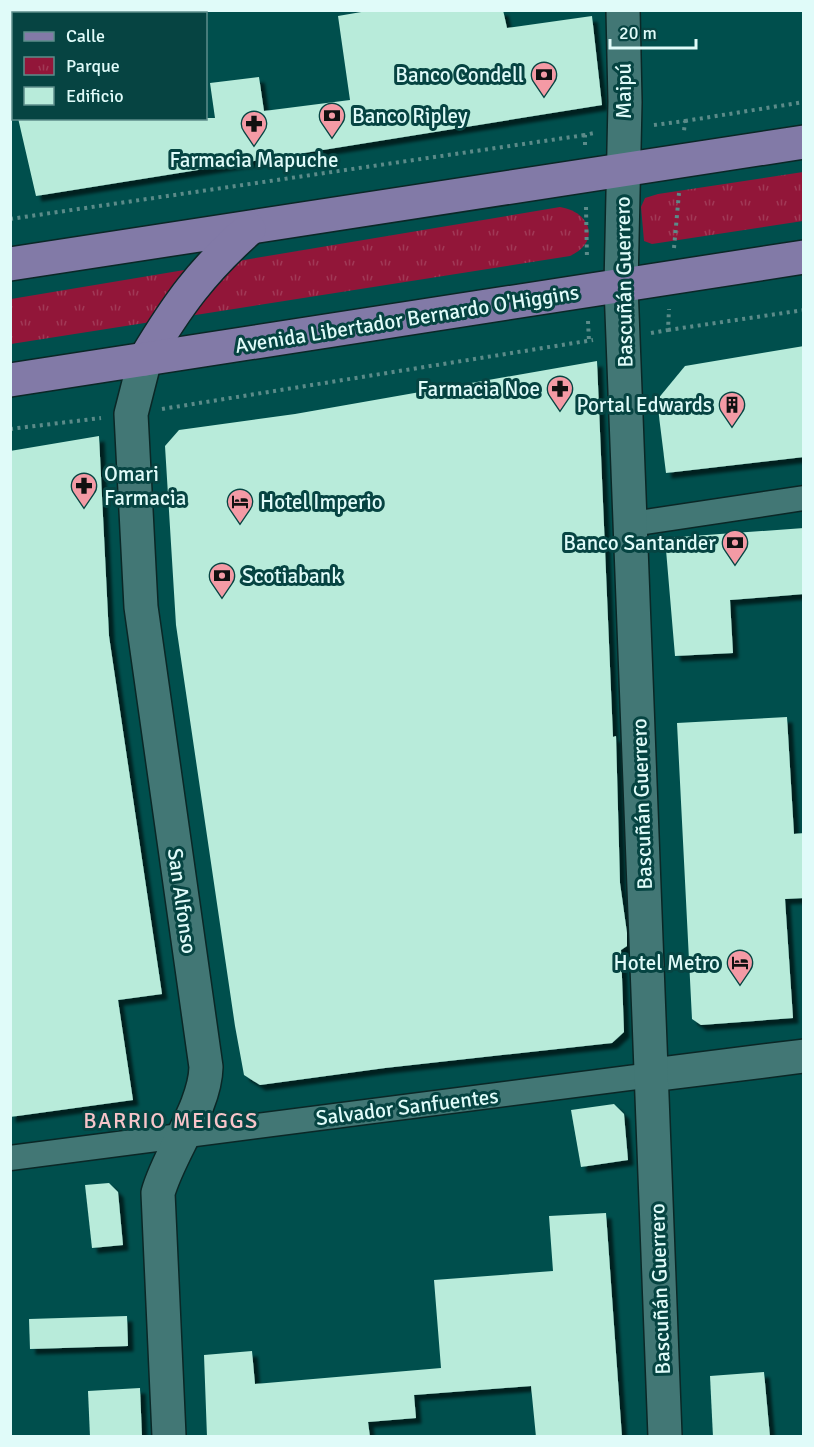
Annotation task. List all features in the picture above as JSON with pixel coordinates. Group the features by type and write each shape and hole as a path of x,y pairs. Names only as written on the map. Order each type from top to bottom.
{"main road":[{"path":"10,264 804,142"},
{"path":"145,359 192,286 215,260 249,229"},
{"name":"Avenida Libertador Bernardo O'Higgins","path":"10,380 804,257"}],"street":[{"name":"Maipú","path":"622,171 625,102 623,10"},
{"name":"Bascuñán Guerrero","path":"622,171 621,286 632,524 665,1437"},
{"name":"San Alfonso","path":"145,359 131,414 141,607 206,1067 203,1085 182,1136 165,1168 158,1193 169,1437"},
{"path":"632,524 804,498"},
{"name":"Salvador Sanfuentes","path":"10,1158 804,1056"}],"path":[{"path":"685,121 804,102"},
{"path":"10,219 585,135"},
{"path":"668,330 804,310"},
{"path":"10,429 131,414 589,341"}],"shaded area":[{"path":"11,11 803,11 803,1436 11,1436"}],"green space":[{"path":"803,172 803,221 652,244 644,241 641,207 645,198 658,194"},
{"path":"560,207 579,215 588,228 589,236 586,243 570,256 11,344 11,299"}],"building":[{"path":"373,10 503,10 507,28 592,16 602,105 36,196 18,120 207,120 207,118 215,118 210,83 259,77 264,111 350,100 338,16"},
{"name":"Portal Edwards","path":"804,346 804,457 666,473 657,400 685,366"},
{"path":"597,361 613,737 616,736 620,883 627,933 627,946 621,950 624,1032 612,1043 385,1068 260,1085 244,1075 235,1026 176,625 165,446 179,430 295,414"},
{"path":"99,436 109,636 162,994 118,1000 133,1100 10,1117 10,451"},
{"name":"Banco Santander","path":"804,528 804,594 730,600 733,653 675,656 665,538"},
{"path":"787,717 794,834 804,833 804,898 785,899 793,1018 701,1025 692,1019 677,723"},
{"path":"614,1104 624,1114 628,1160 581,1167 571,1110"},
{"path":"109,1183 118,1192 123,1245 92,1248 85,1185"},
{"path":"606,1213 622,1437 536,1437 531,1386 414,1395 416,1418 368,1422 370,1437 207,1437 204,1355 252,1351 255,1384 441,1368 434,1280 553,1271 549,1216"},
{"path":"127,1316 128,1346 30,1349 29,1319"},
{"path":"764,1372 770,1437 713,1437 710,1376"},
{"path":"140,1388 142,1437 90,1437 88,1391"}],"place":[{"name":"Banco Condell","path":"544,98"},
{"name":"Banco Ripley","path":"332,139"},
{"name":"Farmacia Mapuche","path":"254,147"},
{"name":"Farmacia Noe","path":"560,412"},
{"name":"Portal Edwards","path":"732,428"},
{"name":"Omari Farmacia","path":"84,509"},
{"name":"Hotel Imperio","path":"240,525"},
{"name":"Banco Santander","path":"735,566"},
{"name":"Scotiabank","path":"222,599"},
{"name":"Hotel Metro","path":"740,986"}],"district":[{"name":"BARRIO MEIGGS","path":"171,1120"}]}
